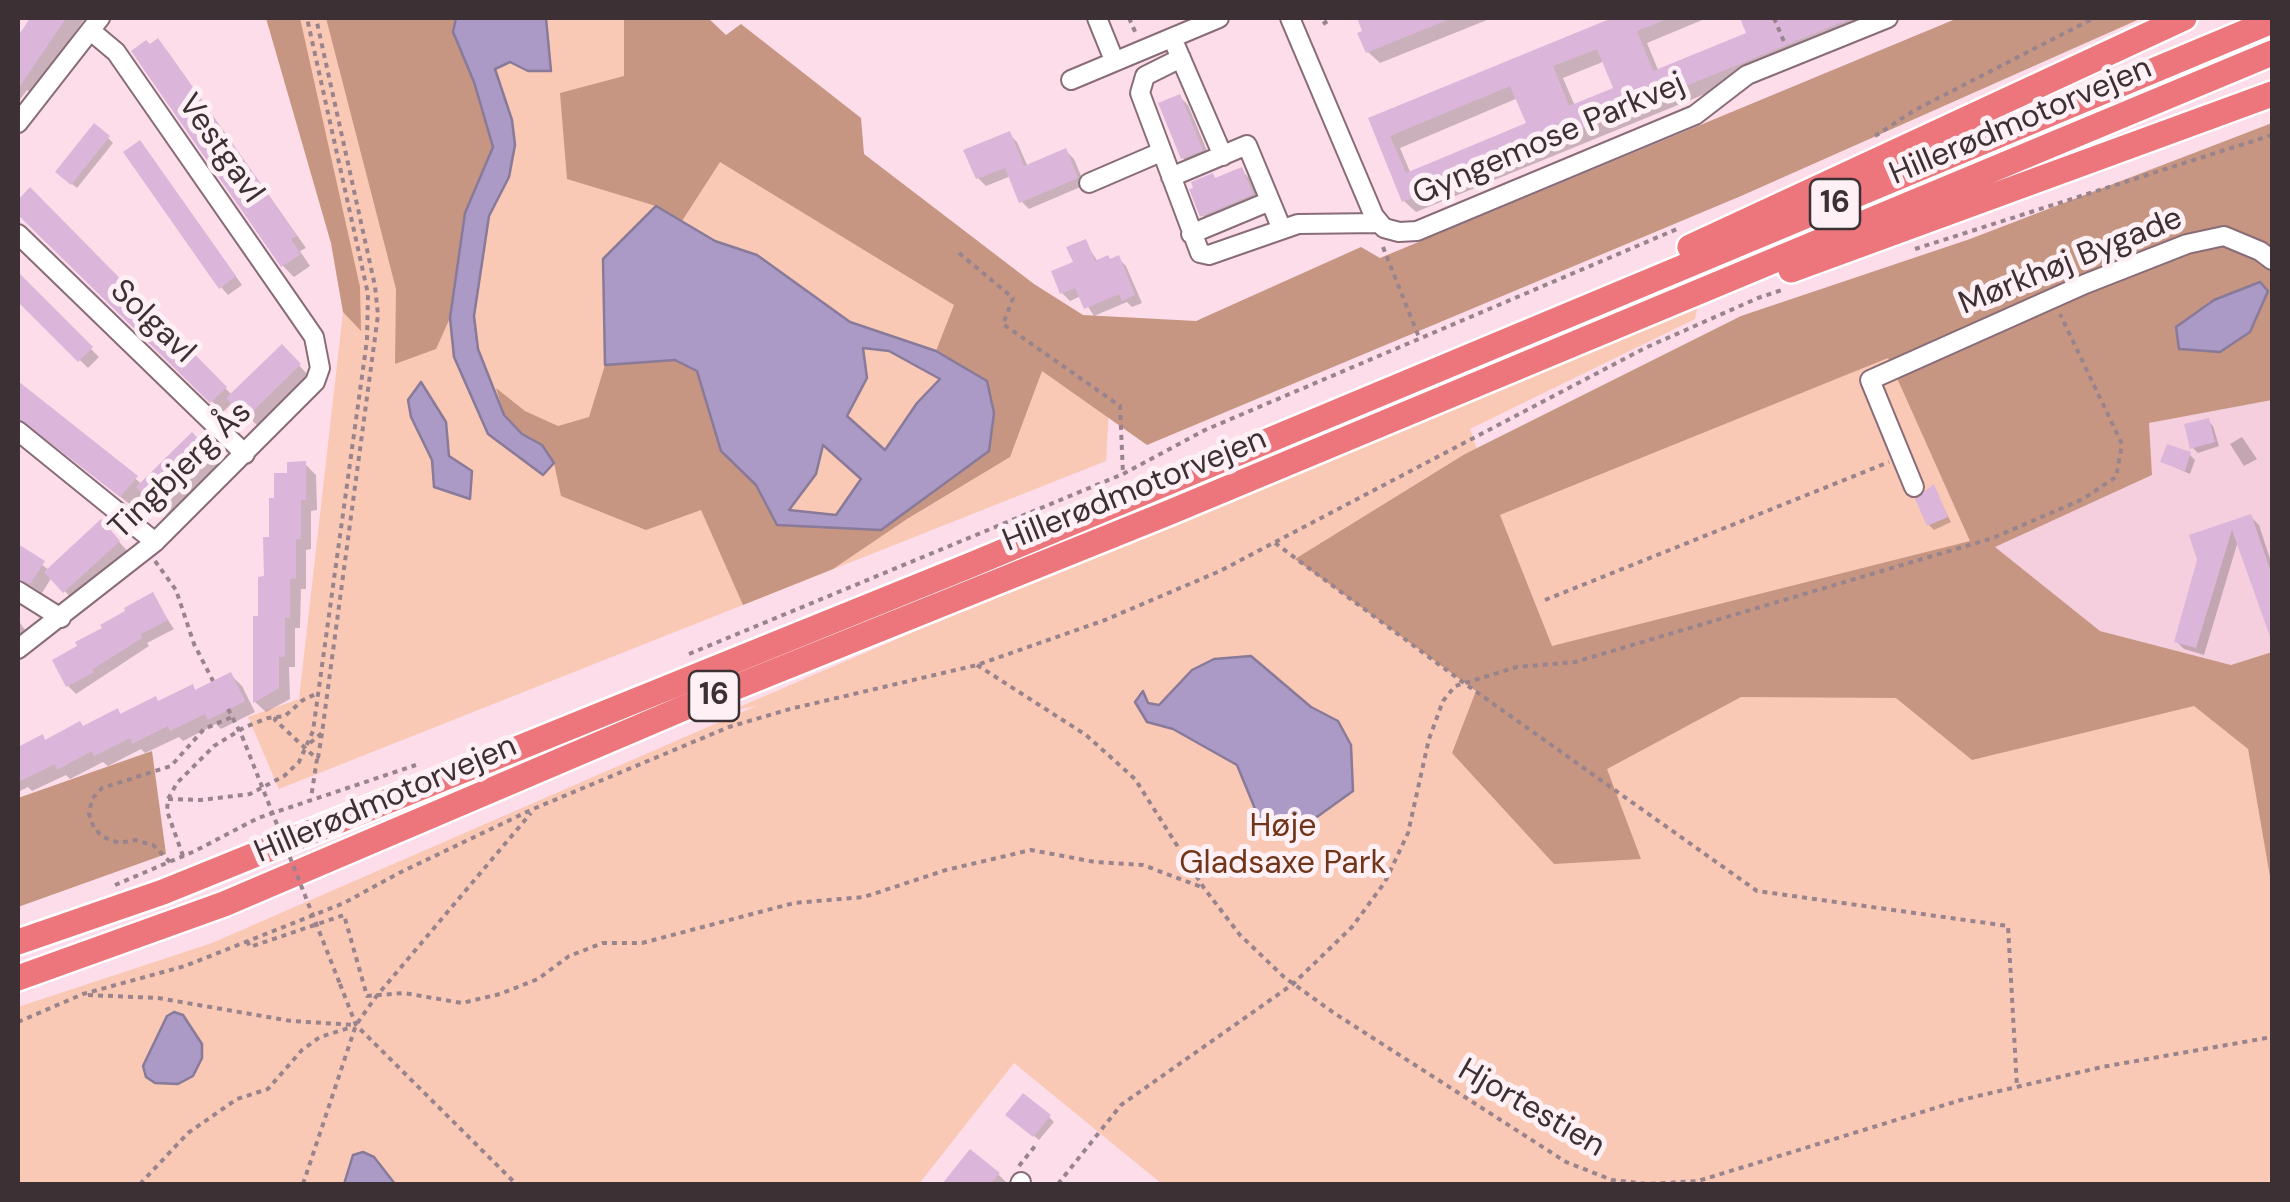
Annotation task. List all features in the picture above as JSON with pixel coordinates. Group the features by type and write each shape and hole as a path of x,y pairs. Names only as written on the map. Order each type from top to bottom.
{"highway":[{"path":"1397,386 2184,18"},
{"name":"Hillerødmotorvejen","path":"18,942 163,892 974,564 2272,21"},
{"name":"Hillerødmotorvejen","path":"18,978 224,904 684,708 1185,506 2272,53"},
{"path":"1615,326 1837,254 2272,94"}],"street":[{"path":"1097,18 1114,60"},
{"path":"1071,80 1220,18"},
{"name":"Gyngemose Parkvej","path":"1290,18 1382,225 1399,232 1417,231 1695,115 1747,76 1888,18"},
{"path":"18,124 96,24"},
{"name":"Vestgavl","path":"96,24 294,308"},
{"path":"1172,37 1223,156"},
{"path":"1180,58 1145,76 1140,87 1198,250 1206,256 1282,227 1308,223 1382,225"},
{"path":"1170,178 1247,145 1282,227"},
{"path":"1089,183 1162,152"},
{"path":"1191,234 1270,201"},
{"name":"Solgavl","path":"18,234 245,454"},
{"name":"Mørkhøj Bygade","path":"1900,458 1870,380 2187,244 2224,236 2272,260"},
{"name":"Tingbjerg Ås","path":"18,649 150,546 315,382 320,352 294,308"},
{"path":"18,430 150,546"},
{"path":"1900,458 1914,487"},
{"path":"18,591 61,618"}],"path":[{"path":"168,798 201,800 250,794 284,776 299,762 313,731 366,340 368,294 307,18"},
{"path":"312,798 378,315 316,18"},
{"path":"1323,24 1332,18"},
{"path":"1774,18 1790,58"},
{"path":"1872,138 1915,110 2094,18"},
{"path":"1905,252 2272,134"},
{"path":"1382,225 1383,251 1420,340"},
{"path":"682,657 1123,474 1205,430 1687,225"},
{"path":"959,252 1013,298 1003,324 1120,406 1123,474"},
{"path":"18,1022 83,994 185,966 344,904 399,873 534,810 729,727 790,708 977,664 1104,620 1220,571 1646,348 1794,286"},
{"path":"1058,1184 1121,1105 1293,984 1352,927 1385,882 1408,834 1428,739 1443,701 1456,686 1517,667 1574,662 1994,538 2084,498 2116,477 2122,444 2052,299"},
{"path":"1545,600 1900,458"},
{"path":"1275,542 1464,683 1757,891 2008,926 2017,1087"},
{"path":"150,546 176,590 194,644 213,681"},
{"name":"Hjortestien","path":"977,664 1086,736 1135,779 1204,888 1240,936 1293,984 1566,1162 1612,1180 1648,1184 1698,1181 1961,1100 2102,1067 2272,1038"},
{"path":"183,857 169,822 168,798 177,784 204,756 241,734 286,716 303,700 318,693"},
{"path":"228,709 356,1025 516,1184"},
{"path":"170,862 153,844 134,840 120,843 103,837 94,828 89,814 92,799 102,788 171,766 204,729 232,717"},
{"path":"276,717 317,759"},
{"path":"306,746 322,733"},
{"path":"116,884 183,857 258,818 428,760"},
{"path":"303,1184 356,1025 534,810"},
{"path":"246,941 250,948 344,915 367,996 404,993 462,1002 538,980 569,956 604,943 642,943 794,902 864,897 946,870 1031,850 1095,862 1143,865 1204,888"},
{"path":"83,994 158,998 291,1021 356,1025"},
{"path":"140,1184 188,1133 237,1099 268,1090 302,1050 320,1037 356,1025"}],"shaded area":[{"path":"266,18 300,18 360,287 361,331 343,312 331,243"},
{"path":"326,18 456,18 454,32 493,147 465,213 450,318 436,349 395,364 396,289"},
{"path":"456,18 546,18 551,71 528,71 510,62 495,69 512,120 515,145 509,177 489,216 474,316 478,349 504,415 522,434 542,445 554,463 543,475 488,434 454,357 450,318 465,213 493,147 474,82 453,32"},
{"path":"624,18 708,18 726,35 741,24 861,118 864,154 1034,284 1083,315 1196,321 1361,247 1380,258 1958,18 2142,18 1741,196 1147,445 1042,371 1010,457 833,569 743,605 701,510 646,530 561,496 554,463 542,445 522,434 504,415 496,388 525,411 558,426 589,417 605,365 675,360 697,371 721,451 756,485 777,525 881,530 987,381 936,351 954,305 720,162 682,221 656,206 567,179 560,93 624,76"},
{"path":"2272,123 2272,400 2149,423 2152,475 1995,547 2100,631 2231,665 2272,652 2272,889 2248,749 2194,706 1972,760 1896,698 1741,697 1607,769 1641,859 1554,864 1452,753 1476,691 1295,559 1465,454 1741,316 1970,239","holes":["1888,358 1970,541 1552,646 1500,515"]},
{"path":"656,206 715,241 757,255 850,322 936,351 987,381 994,413 989,451 881,530 777,525 756,485 721,451 697,371 675,360 605,365 603,259","holes":["863,348 889,351 940,379 917,403 885,450 847,416 867,378","823,445 861,479 836,515 789,510 816,474"]},
{"path":"2260,282 2268,291 2250,332 2220,352 2179,349 2176,327 2214,300"},
{"path":"421,382 446,422 449,456 472,471 470,499 434,487 432,460 411,417 408,400"},
{"path":"2272,400 2272,652 2231,665 2100,631 1994,547 2152,475 2148,423"},
{"path":"1251,656 1311,707 1338,721 1351,745 1353,791 1289,837 1265,833 1237,765 1173,729 1147,722 1135,702 1143,691 1148,703 1159,705 1192,670 1214,659"},
{"path":"152,751 166,854 18,907 18,798"},
{"path":"174,1012 183,1015 202,1044 202,1058 193,1076 178,1084 155,1083 146,1077 143,1066 167,1016"},
{"path":"363,1152 374,1157 395,1184 344,1184 353,1155"}],"green space":[{"path":"266,18 700,18 987,325 1109,408 1106,461 279,789 248,717 299,699 343,312 331,243"},
{"name":"Høje Gladsaxe Park","path":"1697,309 1695,319 1470,429 1500,515 1888,357 1971,541 1994,547 2248,749 2272,889 2272,1184 1162,1184 1014,1063 919,1184 18,1184 18,1007 212,943 756,706 730,711 1296,467 1484,389"}],"building":[{"path":"30,18 66,18 18,89 18,36"},
{"path":"1357,18 1452,18 1366,53 1357,33 1362,31"},
{"path":"1612,18 1669,18 1637,31 1653,71 1746,33 1740,18 1852,18 1402,202 1368,118","holes":["1597,49 1613,88 1569,106 1553,66","1510,86 1526,123 1406,173 1390,136"]},
{"path":"158,38 297,236 291,239 301,254 281,267 131,51 146,40 150,44"},
{"path":"1180,94 1203,150 1181,159 1158,103"},
{"path":"94,123 110,136 71,185 55,172"},
{"path":"1010,131 1024,166 1066,148 1078,178 1019,203 1005,168 976,179 963,150"},
{"path":"140,140 236,276 219,289 123,152"},
{"path":"1242,167 1253,194 1200,217 1189,189 1193,188 1191,182"},
{"path":"30,187 227,387 210,403 18,215 18,200"},
{"path":"1086,239 1095,261 1119,255 1135,295 1122,301 1119,294 1084,309 1075,288 1060,294 1051,271 1073,262 1066,247"},
{"path":"18,272 93,347 78,362 18,302"},
{"path":"282,344 301,364 246,418 226,398"},
{"path":"18,381 138,476 120,497 18,418"},
{"path":"2209,418 2215,442 2190,449 2184,424"},
{"path":"192,432 212,453 156,508 136,487"},
{"path":"2167,444 2191,452 2185,471 2160,462"},
{"path":"306,461 306,500 301,500 301,539 296,539 296,578 290,579 290,618 285,618 285,657 279,657 279,688 253,703 253,616 258,616 258,577 264,576 263,537 269,537 269,498 274,498 274,473 287,473 287,462"},
{"path":"1934,484 1948,517 1927,526 1915,499"},
{"path":"2251,514 2272,575 2272,642 2232,530 2196,648 2174,642 2197,560 2189,535"},
{"path":"101,519 120,541 63,593 44,572"},
{"path":"18,544 45,561 30,584 18,579"},
{"path":"153,592 168,620 141,634 142,638 93,669 94,672 66,687 52,660"},
{"path":"231,672 245,701 208,720 205,714 132,744 130,738 94,756 92,751 57,770 55,764 18,782 18,747 43,734 45,740 80,721 83,726 118,708 120,714 193,684 195,690"},
{"path":"1023,1093 1051,1115 1033,1137 1005,1115"},
{"path":"970,1149 1000,1173 990,1184 942,1184"}]}
